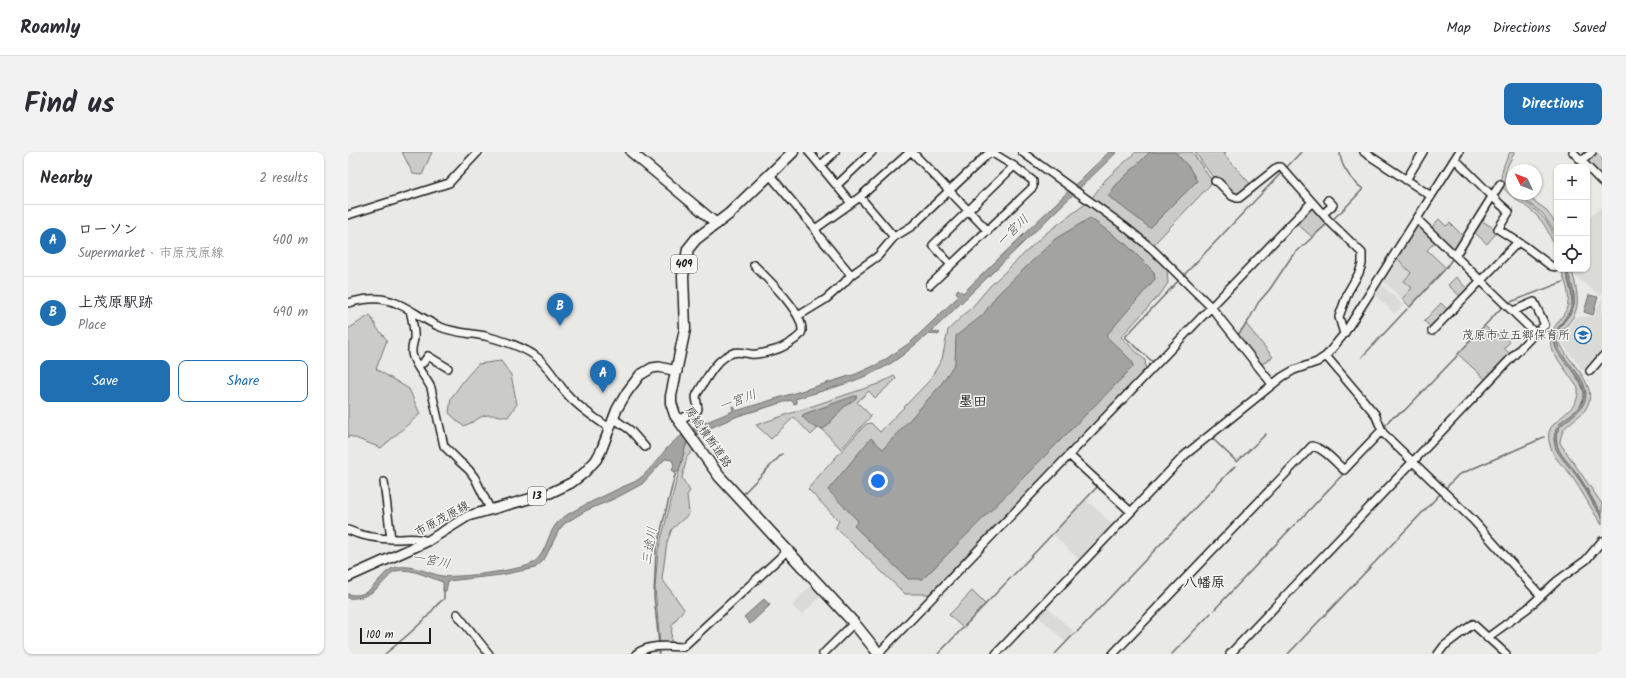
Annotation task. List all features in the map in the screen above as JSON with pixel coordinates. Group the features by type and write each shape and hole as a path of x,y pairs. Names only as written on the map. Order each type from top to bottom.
{"highway":[{"name":"房総横断道路","path":"793,152 717,224 696,239 688,248 683,276 685,329 671,396 671,403 678,420 719,476 854,623 879,654"}],"main road":[{"path":"637,154 717,224"},
{"name":"市原茂原線","path":"348,577 428,541 468,516 550,493 571,483 584,473 596,460 601,451 613,418 630,387 640,375 645,371 659,367 677,371"}],"street":[{"path":"348,215 449,183 478,152"},
{"path":"809,152 851,203"},
{"path":"821,165 835,152"},
{"path":"837,185 872,152"},
{"path":"815,229 860,197 911,152 988,231"},
{"path":"798,316 826,299 851,275 878,256 894,237 912,226 991,152 1014,166 1033,181 1033,187 930,285"},
{"path":"1022,152 1089,199 1151,248 1211,307 1272,384"},
{"path":"1364,152 1431,196"},
{"path":"1406,180 1423,152"},
{"path":"1573,152 1602,182"},
{"path":"1582,161 1592,152"},
{"path":"996,654 1185,456 1265,392 1272,384 1294,370 1317,362 1326,356 1344,334 1417,219 1456,154 1509,212 1498,229 1554,267"},
{"path":"951,265 933,245 1014,166"},
{"path":"1215,181 1234,197 1239,198 1281,167 1323,214 1359,249 1363,256 1362,264 1339,317 1344,334"},
{"path":"769,174 851,275"},
{"path":"1455,256 1500,184"},
{"path":"860,197 894,237"},
{"path":"1323,214 1333,205 1328,200"},
{"path":"879,654 1312,202"},
{"path":"1417,219 1535,333"},
{"path":"1432,331 1518,242"},
{"path":"678,420 698,409 697,394 716,364 734,352 753,354 776,350 790,343 800,335 802,331 798,316 777,288 754,266"},
{"path":"348,303 364,299 381,299 402,305 438,326 452,331 486,336 503,341 532,354 545,365 572,400 609,428"},
{"path":"1230,654 1535,333 1545,325 1534,302 1513,312"},
{"path":"410,310 414,338 412,352 417,365 427,379 431,388 444,446 472,474 490,509"},
{"path":"417,365 422,363 428,356 448,368"},
{"path":"1326,356 1375,414 1382,430 1412,462 1473,520 1541,596"},
{"path":"1590,371 1602,357"},
{"path":"613,418 630,430 645,447"},
{"path":"1113,654 1312,446 1318,447 1326,453 1344,470 1382,430"},
{"path":"1069,455 1131,512"},
{"path":"384,482 391,539"},
{"path":"348,530 358,534 378,538 408,538 428,541"},
{"path":"1487,638 1528,608 1557,581 1586,560 1602,541"},
{"path":"676,654 787,551"},
{"path":"458,614 489,654"},
{"path":"823,654 854,623"},
{"path":"1438,654 1444,646 1472,624 1506,654"},
{"path":"636,654 643,649 650,647 683,647"}],"shaded area":[{"path":"402,152 432,152 422,175 413,174"},
{"name":"一宮川","path":"1109,152 1117,152 932,331 940,333 938,335 930,333 903,355 882,369 833,388 795,399 797,403 794,404 791,400 738,416 694,436 686,444 679,472 672,471 674,465 672,460 665,459 642,484 616,498 585,511 564,524 559,530 544,560 535,568 501,575 448,581 446,591 443,591 443,582 405,570 393,572 379,587 362,597 348,598 348,594 357,595 364,593 391,569 398,567 410,567 442,576 461,576 508,570 533,563 543,552 552,531 561,519 583,506 637,480 647,472 676,439 700,425 733,411 732,406 734,406 736,411 856,374 880,363 911,342 959,296 956,292 958,289 963,293"},
{"path":"1136,152 1192,152 1212,181 1210,185 1155,243 1151,244 1132,228 1091,199 1106,179"},
{"path":"1150,152 1175,152 1189,167 1197,181 1150,228 1108,196 1116,185"},
{"path":"1195,152 1226,152 1224,154 1252,186 1237,198 1214,179"},
{"path":"1510,152 1515,152 1509,164 1506,164 1505,181 1503,182 1506,184 1506,191 1502,185 1501,177"},
{"path":"1595,152 1602,152 1602,180 1590,164 1586,161"},
{"path":"1517,200 1522,200 1545,219 1554,237 1554,247 1545,226 1529,209"},
{"path":"1525,200 1532,200 1545,209 1554,221 1554,230 1543,214"},
{"path":"1088,202 1138,240 1167,269 1168,283 1162,292 1121,337 1145,360 1146,373 932,596 928,594 905,594 836,528 839,521 808,489 866,424 871,423 880,432 929,381 942,359 948,330 973,306 990,286 1045,234"},
{"path":"1310,204 1328,223 1312,237 1295,222"},
{"path":"1602,206 1602,297 1576,277 1575,272 1590,272 1590,217"},
{"path":"1090,218 1127,245 1154,272 1155,279 1106,336 1132,361 1133,367 923,579 908,579 854,526 858,521 828,490 871,438 883,449 940,386 955,363 956,336 983,315 996,296 1055,239"},
{"path":"1439,219 1446,226 1450,223 1465,238 1455,254 1431,228"},
{"path":"1479,219 1498,231 1487,244 1473,231"},
{"path":"1418,223 1437,240 1427,250 1446,268 1410,307 1402,299 1412,288 1404,281 1411,273 1397,258"},
{"path":"1397,258 1411,273 1413,288 1402,299 1383,281"},
{"path":"1562,272 1566,272 1571,292 1572,304 1569,312 1555,332 1555,345 1581,384 1584,397 1580,406 1557,427 1554,439 1555,445 1582,484 1595,508 1602,517 1602,525 1571,475 1554,456 1549,442 1551,427 1570,409 1578,394 1578,388 1552,351 1551,342 1553,329 1563,315 1568,303 1567,290"},
{"path":"1566,272 1568,272 1572,287 1574,305 1570,315 1560,327 1556,337 1559,349 1563,356 1582,381 1586,395 1581,408 1559,428 1556,434 1556,441 1560,452 1576,472 1602,514 1602,517 1582,483 1565,462 1556,449 1554,443 1555,434 1558,426 1580,406 1584,397 1584,390 1581,384 1562,358 1555,345 1554,339 1558,329 1568,315 1572,305 1571,292"},
{"path":"1568,272 1573,272 1577,308 1573,317 1561,334 1560,343 1587,384 1589,401 1585,410 1566,427 1560,443 1602,504 1602,514 1576,472 1560,452 1556,440 1558,429 1580,408 1584,402 1585,394 1583,383 1577,372 1563,357 1557,345 1556,339 1558,330 1570,314 1574,305 1573,291"},
{"path":"1456,277 1469,291 1462,298 1448,285"},
{"path":"1380,283 1403,305 1395,314 1373,293"},
{"path":"1589,295 1598,297 1593,315 1584,312"},
{"name":"茂原市立五郷保育所","path":"1602,297 1602,354 1586,374 1563,345 1562,338 1564,332 1576,317 1594,316"},
{"path":"1441,303 1450,312 1433,329 1424,321"},
{"path":"370,315 377,328 387,340 376,369 409,389 420,414 381,448 350,436 348,438 348,329"},
{"path":"1246,324 1273,357 1260,365 1237,336"},
{"path":"1484,326 1497,335 1499,332 1510,342 1504,348 1512,356 1488,382 1458,354"},
{"path":"501,361 511,375 517,404 508,417 487,415 463,426 449,413 451,398 478,364"},
{"path":"894,376 896,379 875,398 869,391 857,402 871,416 841,449 822,429 818,428 811,435 794,417 771,439 756,425 878,384"},
{"path":"857,396 844,407 825,428 821,429 809,424 802,416 804,414"},
{"path":"688,441 694,449 687,457 682,478 690,491 687,495 689,514 672,529 667,542 662,579 684,609 672,625 671,644 660,644 655,588 658,551"},
{"path":"1086,499 1115,527 1081,562 1053,534"},
{"path":"812,584 822,595 802,615 792,606"},
{"path":"972,591 985,604 963,628 949,615"},
{"path":"764,599 770,605 750,624 744,617"},
{"path":"1046,606 1075,633 1066,642 1037,615"}],"waterway":[{"path":"1286,168 1301,152"},
{"path":"1332,220 1363,189 1347,173 1342,163 1340,152"},
{"path":"1184,275 1282,172"},
{"path":"1492,191 1497,182"},
{"path":"1482,206 1488,195"},
{"path":"1237,336 1249,320 1258,303 1270,289 1292,256 1328,223"},
{"path":"1410,307 1446,268 1452,259"},
{"path":"1154,363 1125,337 1178,281"},
{"path":"1508,303 1563,282"},
{"path":"1458,354 1503,306"},
{"path":"1362,357 1407,309"},
{"path":"1384,428 1390,419 1404,411 1457,356"},
{"path":"1212,438 1237,462 1266,434"},
{"path":"1537,440 1544,437"},
{"path":"1445,489 1458,475 1536,441"},
{"path":"742,495 782,454"},
{"path":"1152,553 1235,466"},
{"name":"三途川","path":"659,644 654,596 656,550 676,471"},
{"path":"1298,522 1345,472"},
{"path":"1024,564 1099,485"},
{"path":"1358,580 1441,493"},
{"path":"1214,610 1295,524"},
{"path":"1077,632 1151,554"},
{"path":"938,654 1023,565"},
{"path":"1288,654 1357,581"},
{"path":"385,654 417,627 444,599 444,590"},
{"path":"1172,654 1211,613"},
{"path":"1055,654 1075,633"},
{"name":"三途川","path":"659,648 659,654"}],"place":[{"name":"上茂原駅跡","path":"560,326"},
{"name":"茂原市立五郷保育所","path":"1583,335"},
{"name":"ローソン","path":"603,393"}],"district":[{"name":"墨田","path":"973,402"},
{"name":"八幡原","path":"1204,583"}]}
